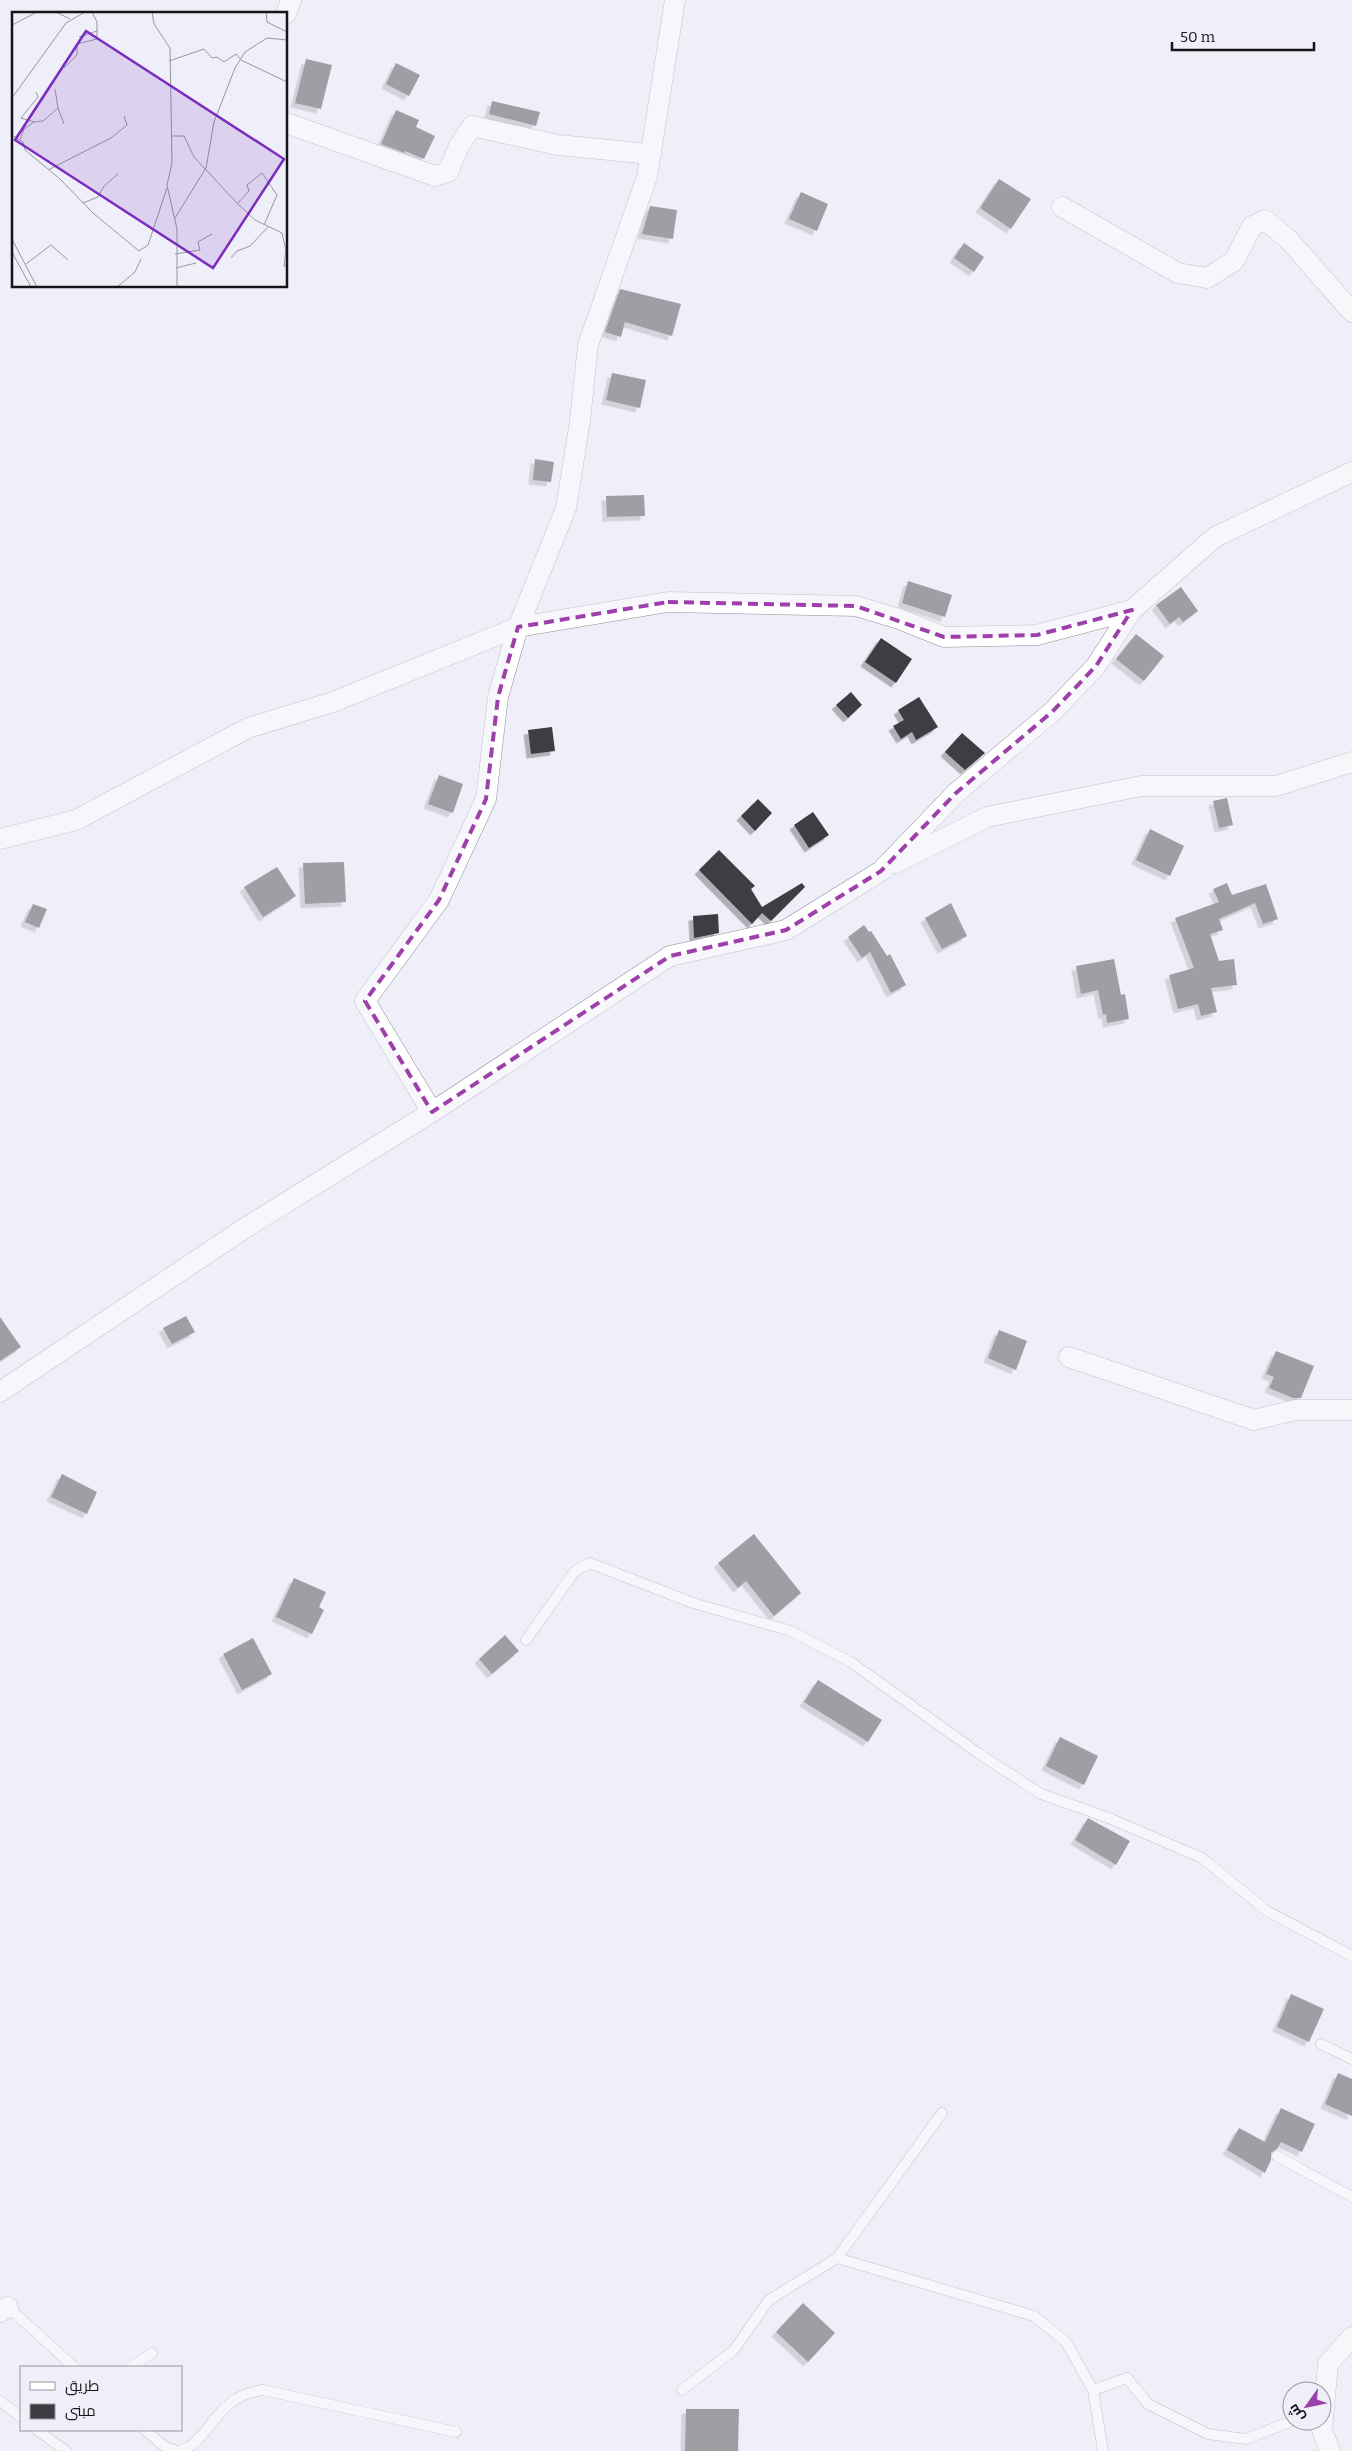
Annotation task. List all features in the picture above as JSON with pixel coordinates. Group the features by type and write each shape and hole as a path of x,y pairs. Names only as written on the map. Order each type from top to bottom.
{"street":[{"path":"287,12 292,0"},
{"path":"432,1112 365,1001 439,900 486,798 498,697 518,627 566,508 580,421 588,345 647,177 675,0"},
{"path":"288,124 435,176 448,172 458,146 472,126 558,144 651,154"},
{"path":"1062,207 1178,273 1207,278 1234,261 1252,226 1265,220 1289,240 1352,312"},
{"path":"881,871 956,793 1052,712 1096,666 1132,610 1215,537 1352,472"},
{"path":"0,838 76,820 248,728 333,702 518,627 668,602 856,606 899,618 944,637 1037,635 1132,610"},
{"path":"0,1392 245,1228 432,1112 670,956 786,930 881,871 987,817 1141,786 1276,786 1352,762"},
{"path":"1069,1357 1254,1420 1295,1410 1352,1410"},
{"path":"1326,2381 1328,2364 1352,2337"},
{"path":"1322,2431 1330,2451"}],"lane":[{"path":"526,1640 575,1571 590,1563 693,1602 791,1631 852,1663 978,1753 1041,1794 1109,1818 1202,1858 1267,1911 1352,1956"},
{"path":"1321,2044 1352,2059"},
{"path":"682,2390 734,2350 770,2300 837,2258 942,2113"},
{"path":"1277,2156 1352,2197"},
{"path":"837,2258 1034,2316 1066,2342 1093,2390 1103,2451"},
{"path":"4,2309 73,2366"},
{"path":"132,2366 152,2353"},
{"path":"1093,2390 1127,2378 1148,2404 1208,2434 1246,2439 1282,2425"},
{"path":"146,2431 164,2447 178,2451 191,2445 231,2401 240,2395 263,2390 456,2432"},
{"path":"0,2401 20,2416"},
{"path":"39,2431 66,2451"}],"highlighted area":[{"path":"668,602 856,606 944,637 1037,635 1132,610 1096,666 1052,712 956,793 881,871 786,930 670,956 432,1112 365,1001 439,900 486,799 498,697 518,627"}],"building":[{"path":"306,59 332,65 321,109 295,103"},
{"path":"396,63 420,75 409,96 386,84"},
{"path":"492,101 540,112 536,126 489,114"},
{"path":"396,110 419,120 416,127 435,136 424,159 381,144"},
{"path":"999,179 1031,199 1011,229 980,208"},
{"path":"801,192 828,204 817,231 789,219"},
{"path":"650,206 677,210 673,239 642,234"},
{"path":"964,243 984,257 974,272 954,258"},
{"path":"620,289 681,304 672,336 625,322 621,337 605,332"},
{"path":"612,373 646,380 640,408 606,400"},
{"path":"535,459 554,462 551,482 533,480"},
{"path":"644,495 645,516 607,517 606,496"},
{"path":"908,581 952,595 945,617 902,603"},
{"path":"1181,587 1198,611 1183,622 1179,617 1170,624 1156,605"},
{"path":"1136,634 1164,656 1144,681 1116,659"},
{"path":"881,638 912,659 896,683 865,662"},
{"path":"851,692 862,705 848,718 836,705"},
{"path":"919,697 938,727 916,740 912,732 901,739 893,726 904,720 898,710"},
{"path":"552,727 555,751 531,754 528,730"},
{"path":"962,733 985,753 965,770 945,752"},
{"path":"439,775 463,784 453,813 428,804"},
{"path":"1227,798 1233,825 1219,828 1213,801"},
{"path":"758,799 772,813 755,831 741,816"},
{"path":"813,812 829,835 809,848 794,825"},
{"path":"1150,829 1184,846 1170,876 1136,860"},
{"path":"719,850 755,886 751,889 762,907 802,883 805,887 771,921 762,913 752,924 699,870"},
{"path":"344,862 346,902 305,904 303,863"},
{"path":"277,867 296,896 263,917 244,887"},
{"path":"1227,883 1232,895 1266,884 1278,919 1263,924 1255,903 1219,919 1223,930 1210,934 1219,961 1234,959 1237,985 1211,988 1217,1012 1201,1016 1198,1004 1178,1009 1169,975 1194,968 1175,918 1219,902 1213,889"},
{"path":"951,903 967,936 942,949 925,918"},
{"path":"33,904 47,909 39,928 25,922"},
{"path":"718,914 719,933 694,938 693,916"},
{"path":"864,925 869,932 871,931 887,956 890,954 906,985 891,993 870,952 862,958 848,937"},
{"path":"1114,959 1121,995 1125,994 1129,1019 1107,1023 1106,1014 1103,1015 1098,990 1081,994 1076,966"},
{"path":"186,1316 195,1332 172,1344 163,1328"},
{"path":"0,1317 21,1347 0,1361"},
{"path":"999,1330 1027,1341 1016,1370 988,1358"},
{"path":"1276,1351 1314,1366 1301,1398 1293,1398 1269,1388 1274,1377 1266,1374"},
{"path":"62,1474 97,1492 87,1514 51,1497"},
{"path":"754,1534 801,1593 774,1616 746,1581 738,1588 718,1563"},
{"path":"294,1578 326,1592 319,1607 324,1610 312,1634 276,1617"},
{"path":"505,1635 519,1651 492,1674 479,1659"},
{"path":"253,1638 272,1674 242,1690 223,1654"},
{"path":"818,1680 882,1720 868,1742 804,1702"},
{"path":"1060,1737 1098,1756 1084,1785 1046,1766"},
{"path":"1088,1818 1130,1841 1116,1865 1075,1840"},
{"path":"1291,1994 1324,2009 1309,2042 1277,2027"},
{"path":"1338,2073 1352,2079 1352,2116 1325,2104"},
{"path":"1281,2108 1315,2124 1302,2152 1281,2142 1277,2149 1271,2153 1271,2160 1265,2173 1227,2150 1239,2128 1265,2142"},
{"path":"803,2303 835,2333 808,2362 776,2332"},
{"path":"686,2409 739,2409 738,2451 685,2451"}]}
